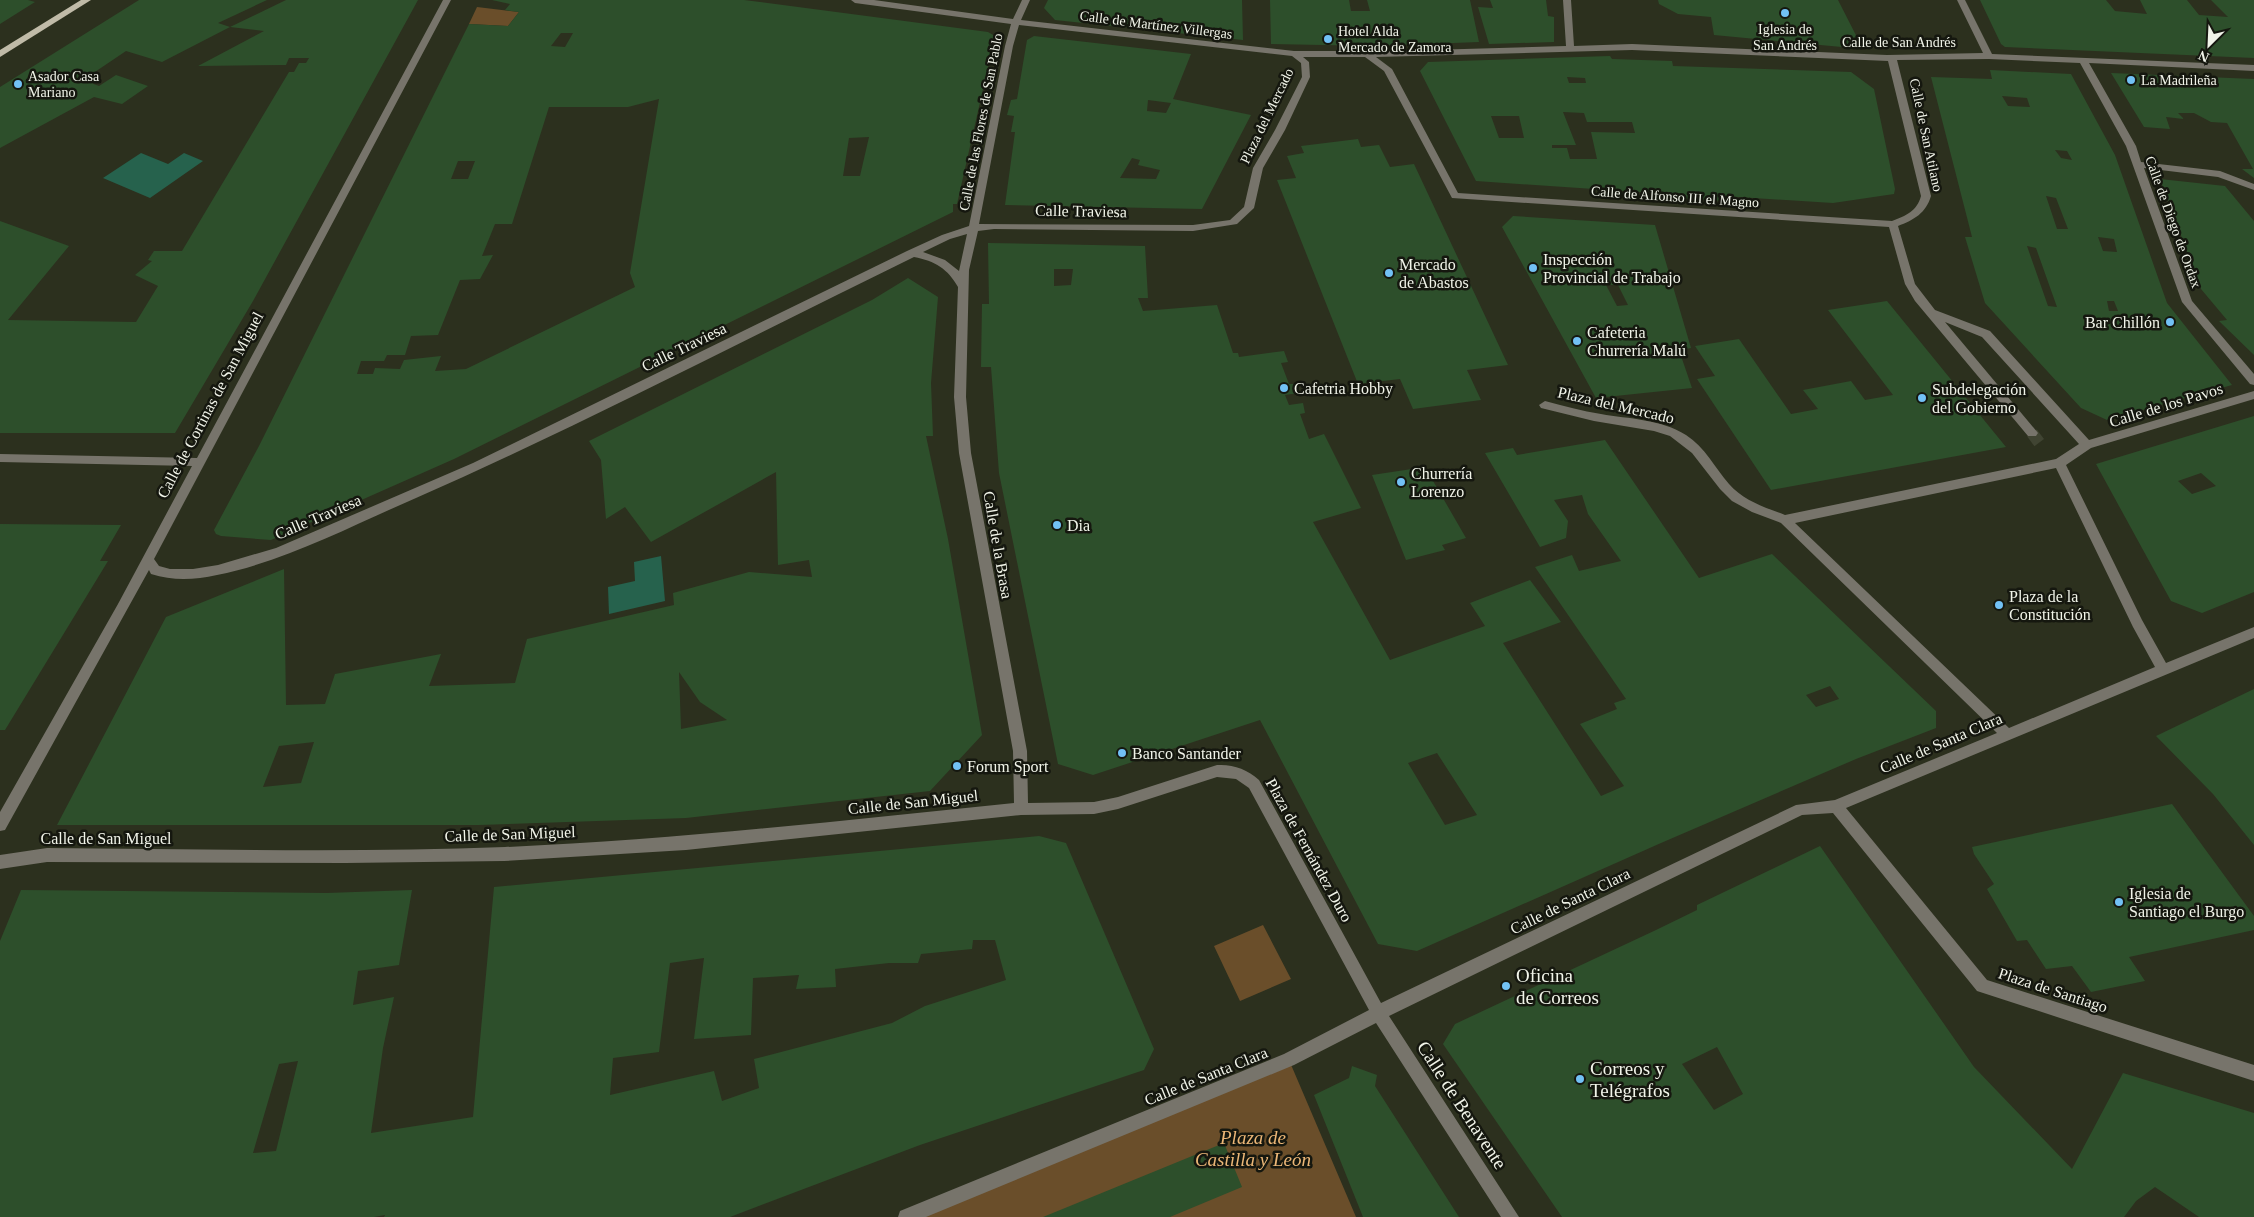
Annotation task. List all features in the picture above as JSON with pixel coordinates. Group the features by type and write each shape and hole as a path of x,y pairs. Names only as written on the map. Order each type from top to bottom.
{"main road":[{"path":"0,54 87,0"}],"street":[{"name":"Calle de Cortinas de San Miguel","path":"0,825 148,559 447,0"},
{"name":"Calle de Martínez Villergas","path":"855,0 1016,22 1294,54"},
{"name":"Calle de las Flores de San Pablo","path":"974,228 1009,46 1016,22 1026,0"},
{"path":"1567,0 1570,47"},
{"path":"1961,0 1989,56"},
{"name":"Calle de San Andrés","path":"1393,54 1570,47 1632,47 1892,58 1989,56 2254,68"},
{"name":"Plaza del Mercado","path":"1294,54 1393,54"},
{"name":"Plaza del Mercado","path":"1249,208 1254,176 1280,130 1306,77 1305,62 1294,54"},
{"name":"Calle de Alfonso III el Magno","path":"1364,54 1378,60 1388,69 1455,196 1893,224"},
{"name":"Calle de San Atilano","path":"1892,58 1926,196 1920,210 1904,221 1893,224"},
{"name":"Calle de Diego de Ordax","path":"2083,60 2131,146 2187,302 2254,382"},
{"path":"2137,164 2220,174 2254,187"},
{"name":"Calle Traviesa","path":"148,559 155,570 170,574 193,574 218,570 279,552 477,466 937,240 974,228 1004,226 1208,228 1233,222 1249,208"},
{"path":"1893,224 1910,284 1930,313 2032,433"},
{"name":"Calle de la Brasa","path":"974,228 966,255 962,285 961,426 1020,751 1022,779 1021,809"},
{"path":"911,253 946,264 960,278 962,285"},
{"path":"1930,313 1986,334 2086,445"},
{"name":"Calle de los Pavos","path":"2059,463 2086,445 2254,395"},
{"name":"Plaza del Mercado","path":"1545,405 1672,432 1684,438 1695,448 1732,494 1749,505 1785,520"},
{"path":"0,458 200,462"},
{"path":"1785,520 2059,463 2138,623 2164,671"},
{"path":"1785,520 2008,735"},
{"name":"Calle de Santa Clara","path":"906,1217 1274,1067 1411,996 1802,809 1836,806 2254,632"},
{"name":"Plaza de Fernández Duro","path":"1021,809 1094,808 1106,806 1217,771 1226,770 1247,777 1254,784 1379,1014"},
{"name":"Plaza de Santiago","path":"1836,806 1982,986 2252,1072"},
{"name":"Calle de San Miguel","path":"0,862 47,855 345,856 514,853 686,843 1021,809"},
{"name":"Calle de Benavente","path":"1379,1014 1511,1217"}],"green space":[{"path":"477,7 519,12 508,26 469,24"},
{"path":"1263,925 1291,979 1240,1001 1214,946"},
{"name":"Plaza de Castilla y León","path":"1289,1060 1356,1217 906,1217"}],"shaded area":[{"path":"141,153 168,164 184,153 203,161 150,198 103,178"},
{"path":"661,556 665,601 609,614 608,587 635,581 634,562"}],"building":[{"path":"0,0 28,0 35,2 0,24"},
{"path":"139,0 267,0 218,23 230,27 162,62 126,51 83,80 99,86 116,75 148,86 122,104 94,97 0,148 0,87"},
{"path":"286,0 418,0 253,301 175,433 0,433 0,221 69,246 8,320 136,322 158,286 135,275 152,261 148,260 154,251 182,251 289,72 294,72 299,63 306,63 309,58 289,58 286,65 198,66 264,31 230,27"},
{"path":"492,0 744,0 988,32 995,36 957,204 953,204 953,212 454,459 271,540 216,534 214,530 259,446 469,24 508,26 519,12 505,10 510,4","holes":["561,33 573,33 565,47 551,46","659,99 630,273 635,287 466,369 435,371 441,356 404,360 400,369 375,368 373,374 357,374 361,361 384,361 387,355 405,355 411,336 438,335 460,280 480,279 493,255 482,256 495,224 512,224 549,107 628,107","869,137 860,176 843,176 849,138","458,161 475,161 468,179 451,179"]},
{"path":"1048,0 1242,0 1243,40 1055,20 1044,8"},
{"path":"1270,0 1349,0 1351,11 1370,11 1367,0 1470,0 1479,42 1374,46 1271,44"},
{"path":"1490,0 1546,0 1548,16 1554,17 1554,42 1489,44 1478,7 1493,8"},
{"path":"1658,0 1838,0 1863,49 1714,35 1711,17 1678,14 1659,4"},
{"path":"1980,0 2106,0 2115,11 2147,14 2140,0 2187,0 2199,15 2228,17 2211,0 2254,0 2254,58 2005,47 2001,44"},
{"path":"1034,36 1191,54 1173,99 1251,115 1202,209 1005,205 1015,132 1011,132 1014,116 1007,115 1011,100 1017,99 1027,40","holes":["1148,100 1171,103 1166,113 1147,111","1132,158 1140,160 1138,165 1160,170 1156,179 1120,178"]},
{"path":"1610,56 1612,59 1672,61 1673,66 1851,72 1874,89 1895,189 1894,194 1833,203 1723,196 1725,201 1654,197 1653,193 1476,181 1420,71 1428,62","holes":["1567,77 1585,78 1586,83 1569,83","1563,112 1584,113 1587,122 1632,122 1635,133 1591,132 1597,159 1570,159 1567,148 1552,148 1552,145 1576,145","1491,116 1519,116 1524,138 1499,138"]},
{"path":"1990,70 2071,74 2115,155 2167,303 2232,385 2107,420 2081,408 1985,303 1965,237 1972,237 1931,77 1992,79","holes":["2002,96 2027,98 2030,107 2008,106","2055,150 2067,151 2072,160 2061,158","2046,196 2056,198 2068,229 2057,229","2098,237 2114,239 2117,252 2103,251","2027,246 2036,248 2057,307 2048,306","2107,301 2114,301 2118,311 2109,311"]},
{"path":"2111,73 2254,79 2254,178 2242,169 2253,169 2227,123 2211,122 2194,113 2178,113 2184,119 2166,117 2170,129 2144,127"},
{"name":"Mercado de Abastos","path":"1358,139 1361,147 1379,145 1390,167 1414,164 1508,365 1467,370 1481,400 1413,409 1400,379 1358,384 1277,180 1296,178 1287,156 1304,153 1301,146"},
{"path":"2160,179 2225,186 2254,221 2254,355 2219,321 2227,320 2201,289"},
{"path":"1513,216 1655,225 1691,348 1679,350 1692,388 1596,398 1502,227","holes":["1606,285 1618,285 1628,305 1617,306"]},
{"path":"988,243 1145,246 1148,298 1138,298 1143,311 1217,305 1233,353 1238,353 1239,357 1284,351 1288,362 1281,363 1289,384 1295,384 1299,393 1285,395 1289,405 1303,403 1305,413 1300,414 1309,439 1324,434 1361,508 1313,522 1390,660 1485,626 1470,603 1530,580 1561,622 1503,643 1601,796 1624,786 1580,724 1617,709 1614,703 1626,699 1535,567 1572,555 1579,571 1621,561 1588,514 1582,495 1554,500 1568,521 1566,538 1540,547 1485,453 1513,448 1517,455 1605,440 1699,578 1772,554 1936,711 1936,728 1856,759 1417,951 1378,944 1260,720 1093,775 1058,764 999,473 991,367 981,367 982,304 989,304","holes":["1054,269 1073,269 1071,285 1054,286","1830,686 1839,699 1816,707 1806,695","1437,753 1477,815 1445,825 1408,763"]},
{"path":"908,278 938,297 931,383 933,436 926,436 948,539 982,735 930,791 686,818 479,825 57,825 166,617 284,569 286,705 325,704 335,674 441,654 429,686 515,683 527,639 674,605 673,593 749,572 812,577 809,560 778,565 776,472 651,542 625,507 606,519 601,460 589,441 872,300","holes":["679,672 700,702 727,720 681,729","314,742 301,783 263,787 279,746"]},
{"name":"Subdelegación del Gobierno","path":"1887,301 2006,447 1771,490 1697,379 1715,376 1695,346 1739,339 1791,414 1818,409 1803,390 1851,381 1865,400 1893,395 1828,310"},
{"path":"2254,416 2254,592 2202,613 2171,601 2096,464","holes":["2201,473 2216,486 2192,494 2178,481"]},
{"path":"1425,467 1466,538 1442,545 1445,550 1406,560 1372,475"},
{"path":"0,524 121,525 100,561 108,561 5,730 0,730"},
{"path":"2254,689 2254,845 2213,794 2156,736"},
{"name":"Iglesia de Santiago el Burgo","path":"2172,804 2254,916 2254,930 2129,957 2145,981 2091,992 2072,966 2046,969 2027,940 2017,941 1987,889 1994,884 1974,854 1972,847"},
{"path":"1039,836 1066,843 1154,1049 1144,1070 920,1145 730,1217 384,1217 385,1215 374,1217 0,1217 0,941 21,890 327,893 412,890 399,965 358,971 353,1005 394,997 383,1048 371,1133 473,1117 494,887","holes":["973,940 995,940 1006,980 925,1006 892,1023 754,1059 759,1088 722,1101 714,1071 610,1095 613,1058 659,1052 670,963 704,958 694,1039 751,1035 753,978 799,975 796,989 836,987 835,969 889,963 918,963 921,954 972,949","298,1061 276,1151 253,1153 279,1064"]},
{"path":"1820,846 1974,1067 2072,1169 2123,1073 2254,1113 2254,1217 2199,1217 2155,1187 2136,1201 2124,1217 1562,1217 1443,1044 1455,1024 1697,910 1697,905","holes":["1717,1047 1743,1094 1714,1110 1682,1064"]},
{"path":"1352,1066 1377,1075 1375,1086 1459,1217 1363,1217 1314,1095 1349,1078"},
{"path":"1224,1143 1242,1187 1170,1217 1043,1217"}],"tunnel":[{"path":"2032,433 2041,445"}],"place":[{"name":"Iglesia de San Andrés","path":"1785,13"},
{"name":"Hotel Alda Mercado de Zamora","path":"1328,39"},
{"name":"La Madrileña","path":"2131,80"},
{"name":"Asador Casa Mariano","path":"18,84"},
{"name":"Inspección Provincial de Trabajo","path":"1533,268"},
{"name":"Mercado de Abastos","path":"1389,273"},
{"name":"Bar Chillón","path":"2170,322"},
{"name":"Cafeteria Churrería Malú","path":"1577,341"},
{"name":"Cafetria Hobby","path":"1284,388"},
{"name":"Subdelegación del Gobierno","path":"1922,398"},
{"name":"Churrería Lorenzo","path":"1401,482"},
{"name":"Dia","path":"1057,525"},
{"name":"Plaza de la Constitución","path":"1999,605"},
{"name":"Banco Santander","path":"1122,753"},
{"name":"Forum Sport","path":"957,766"},
{"name":"Iglesia de Santiago el Burgo","path":"2119,902"},
{"name":"Oficina de Correos","path":"1506,986"},
{"name":"Correos y Telégrafos","path":"1580,1079"}]}
